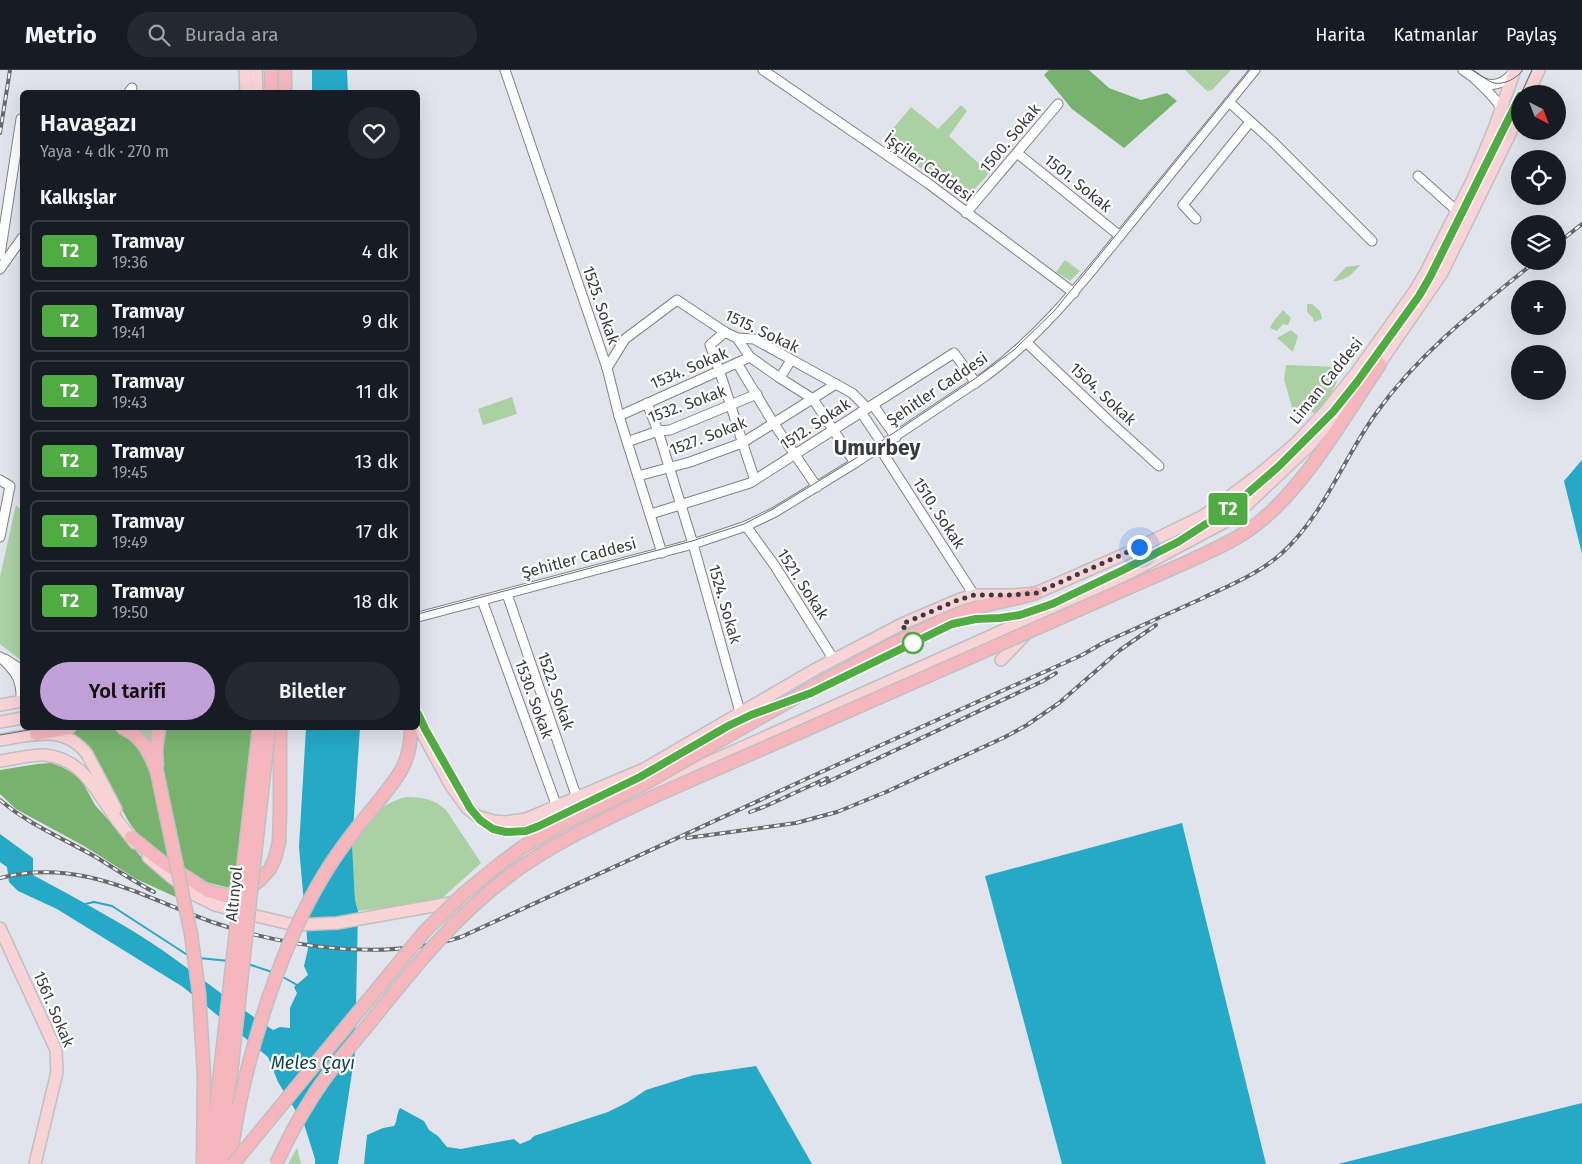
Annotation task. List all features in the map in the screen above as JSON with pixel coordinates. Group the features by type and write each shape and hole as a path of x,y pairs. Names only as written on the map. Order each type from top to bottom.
{"highway":[{"path":"271,70 271,90"},
{"path":"285,70 285,90"},
{"path":"276,1164 294,1127 320,1086 406,978 468,910 506,878 580,832 664,792 1228,542 1253,527 1280,503 1314,463 1380,364"},
{"path":"233,1164 425,931 463,894 500,862 560,825 642,786 866,658 970,609 1036,593"},
{"path":"36,734 58,730"},
{"path":"129,730 143,743 157,772"},
{"path":"159,730 156,750 157,772 191,934 199,993 204,1076 203,1164"},
{"name":"Altınyol","path":"227,1064 259,730"},
{"name":"Altınyol","path":"227,1064 269,730"},
{"path":"131,837 161,861 208,891 224,895 247,890 270,869 279,842 280,730"},
{"path":"229,1164 239,1106 252,1056 267,1006 299,921 331,863 394,782 404,766 410,751 411,730"},
{"path":"210,1164 227,1064"},
{"path":"220,1164 227,1064"}],"main road":[{"path":"245,70 246,90"},
{"path":"256,70 257,90"},
{"path":"1532,85 1539,70"},
{"name":"Liman Caddesi","path":"420,729 467,808 477,816 493,821 505,822 526,819 644,769 814,670 902,624 974,595 1036,593 1125,554 1203,516 1256,478 1296,443 1339,396 1414,292 1457,211 1493,133 1514,71"},
{"name":"Liman Caddesi","path":"131,837 140,850 195,895 214,905 283,923 304,925 337,923 450,904 459,901 519,858 550,839 595,816 1133,571 1234,517 1310,445 1380,364 1442,273 1511,131"},
{"path":"1000,660 1050,610"},
{"path":"0,706 20,701"},
{"path":"0,722 20,718"},
{"path":"0,740 36,734 59,734 74,741 84,750 94,766 131,837"},
{"path":"0,761 45,755 68,761 78,767 94,785 114,817 131,837"},
{"name":"1561. Sokak","path":"0,928 56,1050 58,1060 56,1079 35,1164"}],"street":[{"name":"1525. Sokak","path":"505,70 607,368 619,416 662,552"},
{"name":"İşçiler Caddesi","path":"763,70 929,184 1074,293"},
{"name":"Şehitler Caddesi","path":"420,616 693,544 746,526 775,512 896,437 1006,361 1074,293 1255,70"},
{"path":"1463,70 1486,84 1497,85 1505,82 1514,71"},
{"path":"1472,76 1501,109 1506,118 1508,138"},
{"path":"1228,102 1272,141 1372,240"},
{"name":"1500. Sokak","path":"966,213 1058,104"},
{"path":"1196,219 1183,205 1250,122"},
{"path":"0,255 20,125"},
{"name":"1501. Sokak","path":"1017,153 1120,236"},
{"path":"1418,176 1457,211"},
{"path":"0,269 20,241"},
{"name":"1515. Sokak","path":"607,368 625,339 677,300 725,332 737,338 754,339 852,393 896,437"},
{"path":"725,332 710,345 720,370 755,480"},
{"name":"1534. Sokak","path":"619,416 750,357 737,338"},
{"name":"1504. Sokak","path":"1026,342 1107,420 1159,466"},
{"name":"1512. Sokak","path":"651,514 750,483 954,353 976,383"},
{"path":"750,357 813,399 855,463"},
{"path":"780,378 791,360"},
{"path":"737,363 774,424 817,487"},
{"name":"1527. Sokak","path":"638,476 690,462 742,443 836,384"},
{"name":"1532. Sokak","path":"628,442 658,431 670,430 757,394"},
{"name":"1524. Sokak","path":"647,403 658,431 693,544 740,712"},
{"name":"1510. Sokak","path":"867,408 881,446 974,595"},
{"path":"0,480 10,486 0,537"},
{"name":"1521. Sokak","path":"746,526 775,566 834,660"},
{"name":"1522. Sokak","path":"507,594 577,798"},
{"name":"1530. Sokak","path":"482,600 557,807"},
{"path":"1,658 10,661 20,668"},
{"path":"1,658 20,682"}],"green space":[{"path":"1049,70 1089,70 1109,88 1141,100 1167,93 1177,101 1124,148 1072,109 1044,75"},
{"path":"1185,70 1231,70 1212,90 1207,91"},
{"path":"961,105 967,111 949,136 989,173 966,199 882,142 911,107 938,129"},
{"path":"1065,260 1080,271 1070,281 1056,272"},
{"path":"1360,265 1348,276 1341,280 1333,281 1346,267"},
{"path":"1307,304 1312,304 1320,311 1322,319 1314,322 1307,312"},
{"path":"1283,310 1291,318 1288,325 1283,324 1277,331 1270,328 1273,322"},
{"path":"1291,330 1298,336 1293,352 1277,338"},
{"path":"1286,365 1339,367 1338,379 1335,385 1328,398 1316,413 1293,411 1284,379"},
{"path":"512,397 517,414 483,425 478,409"},
{"path":"16,505 20,508 20,659 0,644 0,577"},
{"path":"119,730 139,747 153,775 171,861 131,825 97,759 78,738 67,731"},
{"path":"137,730 154,730 151,744 146,737"},
{"path":"164,730 252,730 234,889 206,882 185,870 160,765 162,735"},
{"path":"51,763 76,775 83,783 95,805 154,871 177,886 178,898 136,879 84,846 16,809 0,794 0,770"},
{"path":"406,797 428,799 446,810 481,863 439,901 358,911 355,900 352,844 374,815 388,804"},
{"path":"297,1148 301,1164 288,1164"}],"water":[{"path":"312,70 347,70 348,90 312,90"},
{"path":"1582,460 1582,554 1564,481"},
{"name":"Meles Çayı","path":"306,730 360,730 352,844 355,900 358,911 355,1053 338,1164 315,1164 304,1124 278,1082 268,1057 183,987 57,909 18,891 9,882 7,867 0,862 0,834 33,858 33,875 149,941 273,1030 280,1027 290,1028 290,1008 297,993 294,987 308,975 304,966 308,949 299,847"},
{"path":"1182,823 1266,1164 1062,1164 985,876"},
{"path":"756,1066 812,1164 364,1164 367,1135 383,1128 394,1126 400,1108 424,1121 429,1130 438,1136 447,1147 461,1149 514,1139 520,1144 534,1136 608,1112 646,1090 694,1075"},
{"path":"1582,1103 1582,1164 1338,1164"}],"waterway":[{"path":"85,904 94,902 112,906 189,956"},
{"path":"199,958 229,961"},
{"path":"248,964 272,972"},
{"path":"281,976 299,986"}],"tram line":[{"path":"420,613 692,541 744,524 773,509 853,460 973,380 1014,350 1055,310 1250,70"},
{"path":"1473,70 1494,83 1510,80 1523,70"},
{"path":"1525,85 1532,70"},
{"path":"420,718 471,808 480,820 493,829 506,832 526,831 640,777 728,726 751,715 811,693 952,624 976,619 1020,615 1051,604 1178,542 1223,513 1249,493 1325,421 1357,381 1419,296 1430,277 1511,114"},
{"name":"T2","path":"420,718 470,808 477,816 493,829 516,833 526,831 640,777 728,726 751,715 798,699 952,624 976,619 1020,615 1034,611 1121,571 1178,542 1202,528 1248,493 1306,441 1340,404 1419,296 1438,264 1511,114"},
{"path":"0,735 29,730"}],"railway":[{"path":"0,133 10,70"},
{"path":"1566,237 1582,224"},
{"path":"0,878 30,873 58,873 84,876 136,892 215,923 244,932 306,945 370,950 432,944 461,937 1082,655 1103,643 1203,598 1264,567 1282,553 1310,521 1365,430 1394,390 1451,331 1525,270"},
{"path":"687,838 796,823 837,812 886,792 1027,725 1059,703 1120,650 1156,625"},
{"path":"821,785 1043,681 1056,673"},
{"path":"750,812 827,778"},
{"path":"0,800 34,824 94,856 154,892"}],"district":[{"name":"Umurbey","path":"877,448"}],"route":[{"path":"913,643 902,624 958,600 974,595 1036,593 1139,547"}]}
